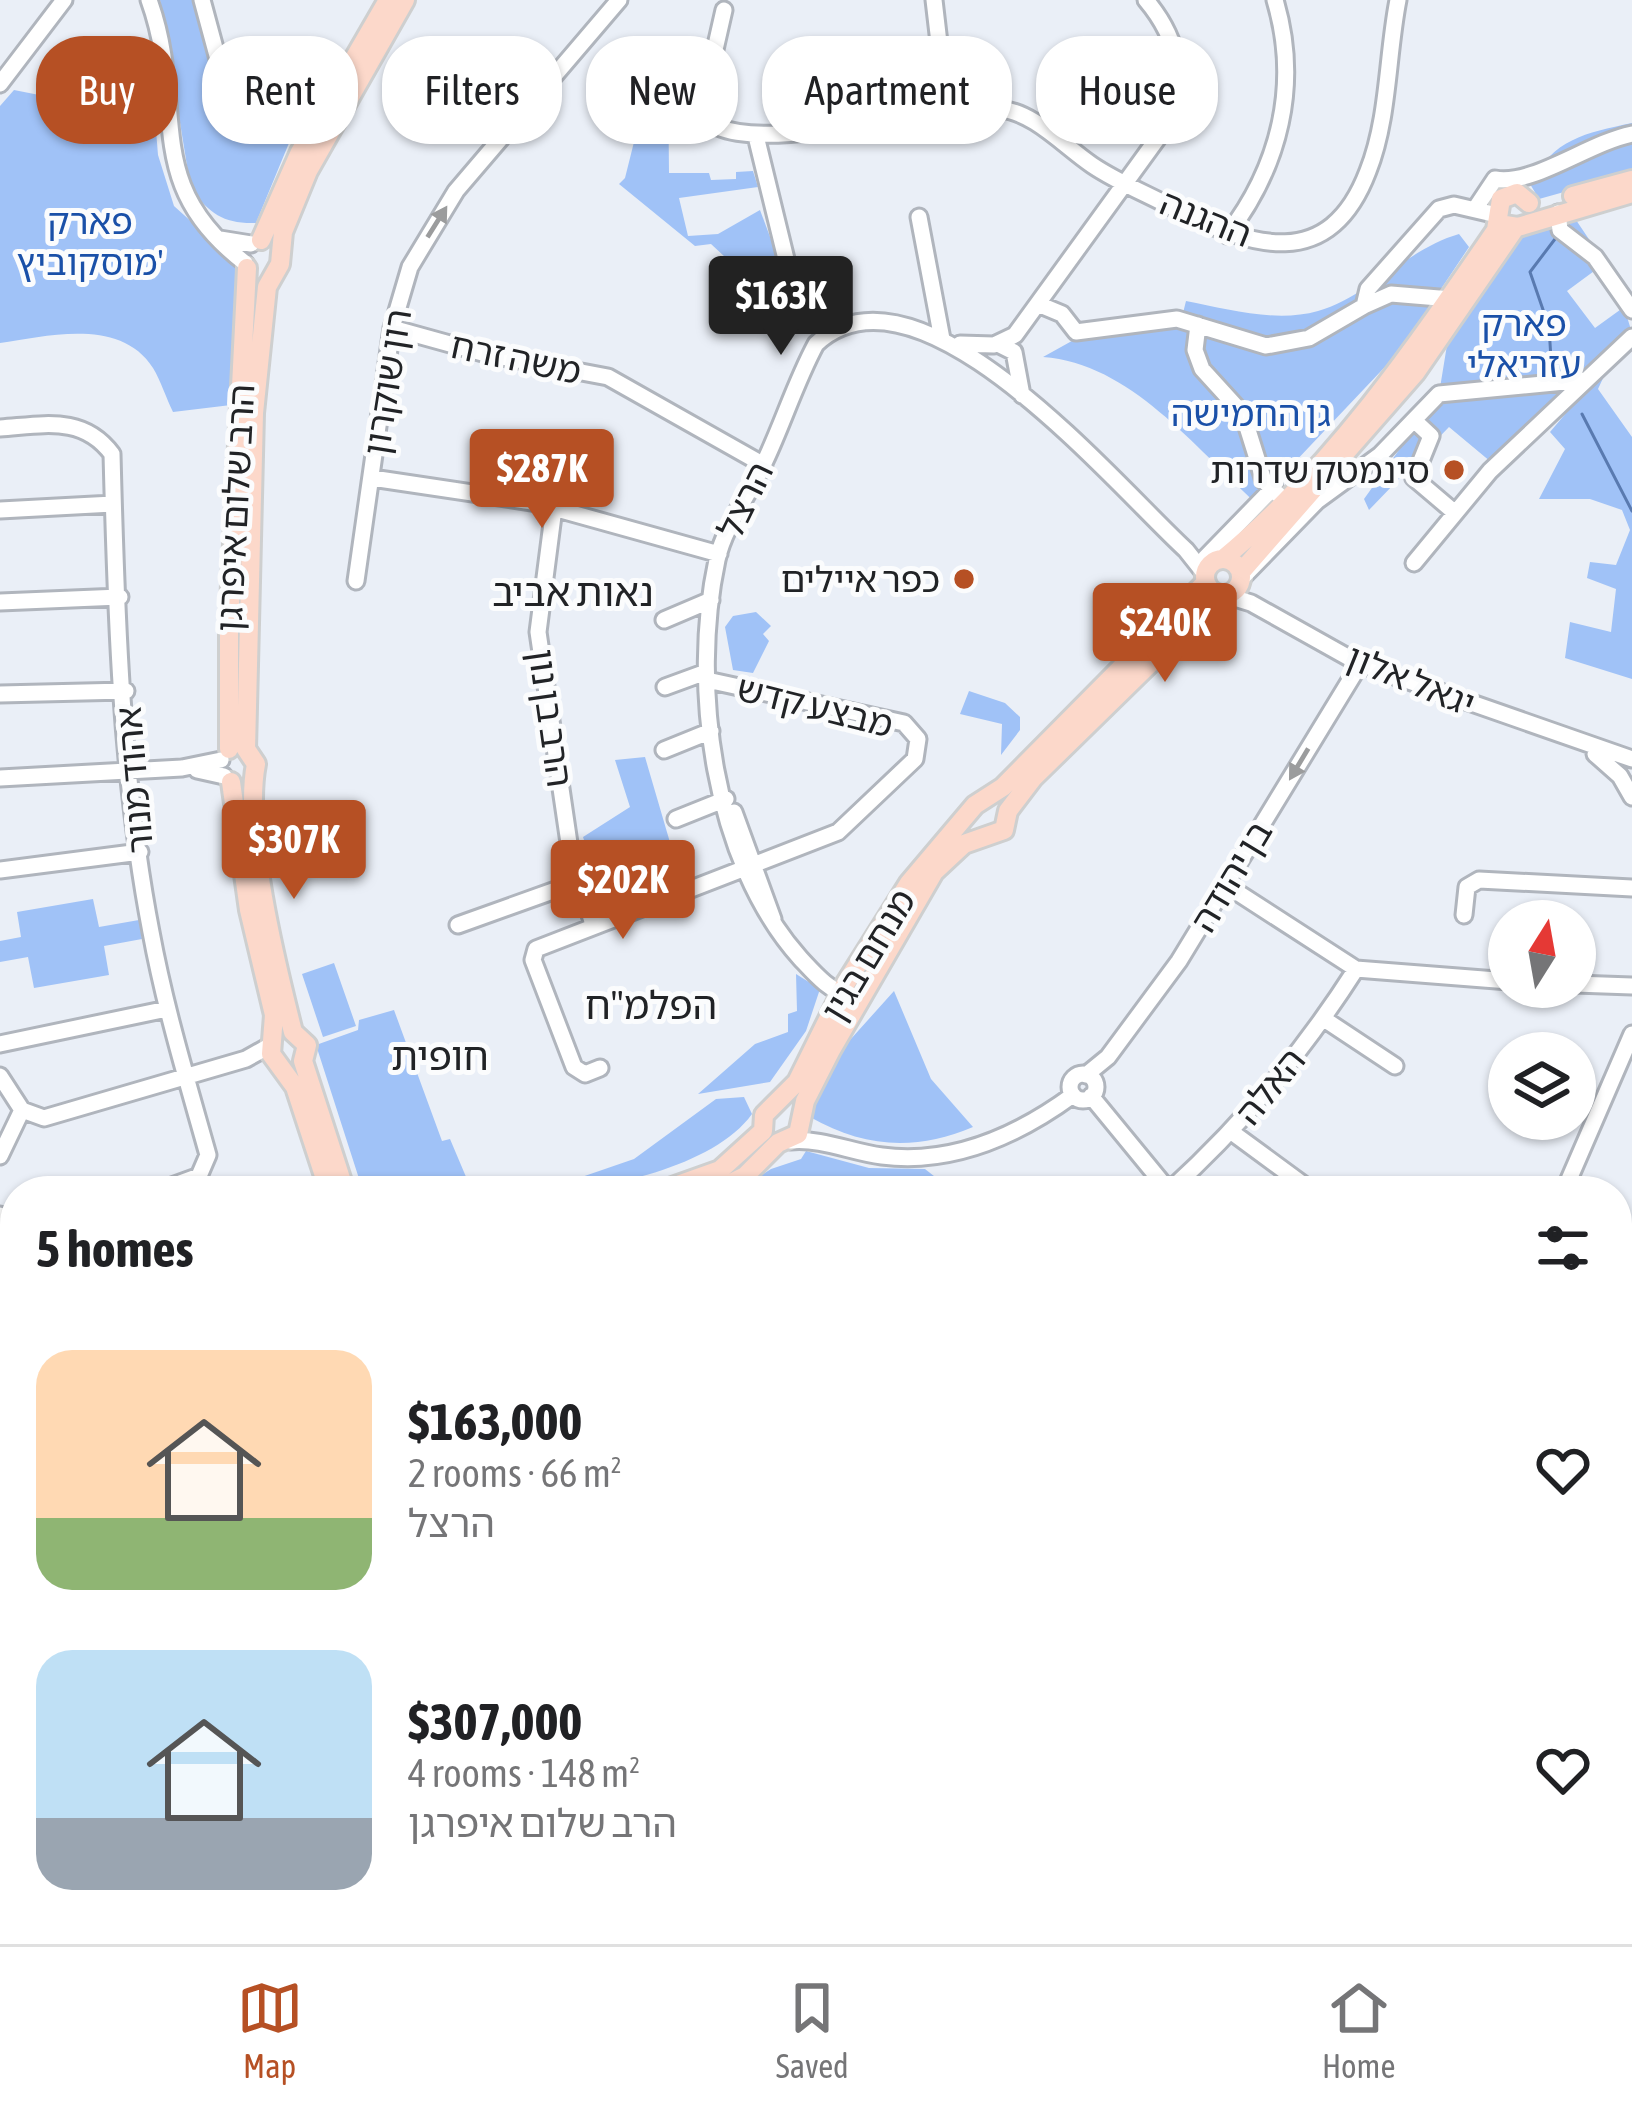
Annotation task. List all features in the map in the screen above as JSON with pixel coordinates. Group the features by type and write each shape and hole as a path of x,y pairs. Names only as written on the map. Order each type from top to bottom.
{"main road":[{"name":"הרב שלום איפרגן","path":"324,1176 284,1051 249,910 233,766 229,623 257,253 300,152 388,0"},
{"name":"הרב שלום איפרגן","path":"257,253 405,0"},
{"path":"1513,217 1416,372 1034,778 1008,811 1004,830 986,836 973,827 970,816 987,798 1222,576 1279,494 1384,389 1496,230 1513,217 1632,180"},
{"path":"1513,217 1558,212 1632,193"},
{"name":"הרב שלום איפרגן","path":"233,766 254,413 270,275 280,264 257,253"},
{"path":"987,798 1000,801 1008,811"},
{"name":"מנחם בגין","path":"970,816 910,883 797,1082 764,1115 777,1138 801,1119 849,992 934,872 964,844 986,836"},
{"name":"הרב שלום איפרגן","path":"284,1051 339,1176"},
{"path":"780,1104 801,1119"},
{"path":"702,1176 777,1138"},
{"path":"745,1176 777,1138"}],"street":[{"path":"0,84 64,0"},
{"path":"149,0 177,179 207,232 257,253"},
{"path":"202,0 212,36"},
{"name":"רון שוקרון","path":"356,580 392,328 410,267 456,191 619,0"},
{"path":"934,0 938,36"},
{"path":"991,370 1009,373 1038,304 1165,128 1179,87 1167,27 1146,0"},
{"path":"1227,235 1266,175 1285,106 1283,35 1275,0"},
{"name":"ההגנה","path":"1012,112 1124,183 1227,235 1292,245 1323,234 1348,214 1370,169 1397,7"},
{"name":"ההגנה","path":"724,10 706,89 718,128 762,135"},
{"path":"1475,209 1495,179 1520,183 1599,140 1632,134"},
{"path":"756,136 786,259 829,332 862,318 908,326 942,339 1023,397 1186,550 1222,576 1415,422 1439,394 1585,380"},
{"path":"1364,306 1369,290 1432,214 1446,206 1513,217"},
{"path":"1558,212 1559,230 1595,257 1632,310"},
{"path":"919,217 942,339"},
{"path":"1038,304 1062,314 1076,332 1167,319 1266,346 1309,338 1391,294 1451,299"},
{"path":"991,370 987,352 1028,320"},
{"path":"1198,325 1195,350 1202,369 1243,414 1264,481 1279,494"},
{"name":"משה זרח","path":"392,328 486,354 608,377 764,464"},
{"name":"הרצל","path":"829,332 807,361 764,464 719,554 706,676 711,731 726,799 748,869 775,931 807,966 849,992"},
{"path":"1414,563 1454,512 1632,338"},
{"path":"942,339 1011,348 1023,397"},
{"path":"1415,422 1431,436 1414,478 1454,512"},
{"name":"אהוד מנור","path":"0,428 82,426 98,436 112,454 129,770 140,852 182,1077 208,1155 206,1168 189,1176"},
{"path":"372,478 554,508 719,554"},
{"path":"0,510 113,504"},
{"name":"הרב בן נון","path":"554,508 538,632 553,752 578,882 593,925"},
{"name":"יגאל אלון","path":"1222,576 1251,603 1360,664 1632,759"},
{"path":"0,602 120,597"},
{"path":"664,620 711,600"},
{"name":"בן יהודה","path":"1073,1095 1072,1080 1108,1057 1226,885 1360,664"},
{"path":"665,687 706,676"},
{"name":"מבצע קדש","path":"706,676 904,723 918,739 915,759 838,832 748,869"},
{"path":"0,694 126,691"},
{"path":"664,750 711,731"},
{"name":"יגאל אלון","path":"1577,742 1627,786"},
{"path":"1627,786 1632,759"},
{"path":"0,778 233,766"},
{"path":"676,819 726,799"},
{"path":"0,869 140,852"},
{"path":"600,1068 585,1074 574,1067 532,954 593,925 748,869"},
{"path":"1464,915 1467,887 1479,880 1632,889"},
{"path":"458,925 578,882"},
{"path":"1226,885 1356,969 1488,980"},
{"name":"האלה","path":"1186,1176 1233,1133 1324,1019 1356,969"},
{"path":"1596,985 1632,986"},
{"path":"0,1044 167,1009"},
{"path":"1324,1019 1395,1066"},
{"path":"1570,1176 1632,1034"},
{"path":"0,1076 22,1110 44,1118 284,1051"},
{"path":"1086,1075 1095,1084 1091,1096"},
{"path":"777,1138 912,1159 959,1152 1009,1134 1073,1095 1091,1096 1157,1176"},
{"path":"0,1156 22,1110"},
{"path":"801,1119 836,1144"},
{"path":"1233,1133 1292,1176"}],"green space":[{"path":"160,0 196,0 208,36 202,36 202,144 289,144 256,223 219,216 191,190 178,110 178,36 166,36"},
{"name":"פארק מוסקוביץ'","path":"14,90 36,94 36,144 157,144 174,206 235,261 243,284 231,405 173,412 156,373 139,352 103,336 61,334 0,343 0,106"},
{"path":"1632,123 1632,173 1539,199 1530,184 1560,148 1585,135"},
{"path":"634,144 669,144 669,173 709,173 711,180 736,179 736,172 753,171 758,187 679,198 688,236 718,234 760,210 785,277 775,285 783,297 760,316 755,311 767,296 711,244 695,246 619,184"},
{"name":"פארק עזריאלי","path":"1576,220 1605,263 1567,291 1595,328 1624,307 1632,333 1491,462 1449,427 1369,510 1364,499 1439,394 1447,345 1517,238"},
{"path":"1459,234 1469,247 1441,289 1385,288 1328,326 1268,342 1182,317 1186,301 1269,315 1318,311 1353,296 1422,251"},
{"name":"גן החמישה","path":"1390,298 1432,303 1400,351 1256,503 1133,391 1075,363 1043,357 1079,337 1175,322 1266,351 1326,337"},
{"path":"1612,359 1598,389 1632,437 1632,679 1565,658 1570,622 1611,632 1616,589 1587,578 1590,562 1616,565 1630,530 1622,510 1590,499 1539,499 1565,449 1550,432"},
{"path":"756,612 771,626 763,634 769,641 753,673 733,670 725,627 733,616"},
{"path":"969,691 1005,703 1020,717 1020,730 1001,755 1002,724 960,714"},
{"path":"645,757 681,880 606,906 583,837 630,807 615,760"},
{"path":"93,899 99,927 139,920 142,939 104,946 109,975 34,988 28,957 0,962 0,941 21,937 17,912"},
{"path":"334,963 356,1026 323,1037 302,974"},
{"path":"796,974 820,989 806,1031 770,1082 698,1094 755,1044 788,1032 788,1014 797,1011"},
{"path":"894,991 931,1079 973,1127 931,1140 890,1143 850,1135 810,1117 841,1050"},
{"path":"394,1010 442,1141 450,1139 466,1176 358,1176 316,1045 358,1030 359,1020"},
{"path":"744,1097 752,1114 712,1148 642,1176 585,1176 634,1159 716,1099"},
{"path":"806,1151 869,1168 925,1169 934,1176 760,1176 801,1159"}],"waterway":[{"path":"1552,375 1549,327 1530,272 1555,239"},
{"path":"1582,414 1632,511"}],"place":[{"name":"סינמטק שדרות","path":"1454,470"},
{"name":"כפר איילים","path":"964,579"}],"district":[{"name":"נאות אביב","path":"573,592"},
{"name":"הפלמ\"ח","path":"651,1005"},
{"name":"חופית","path":"440,1056"}]}
